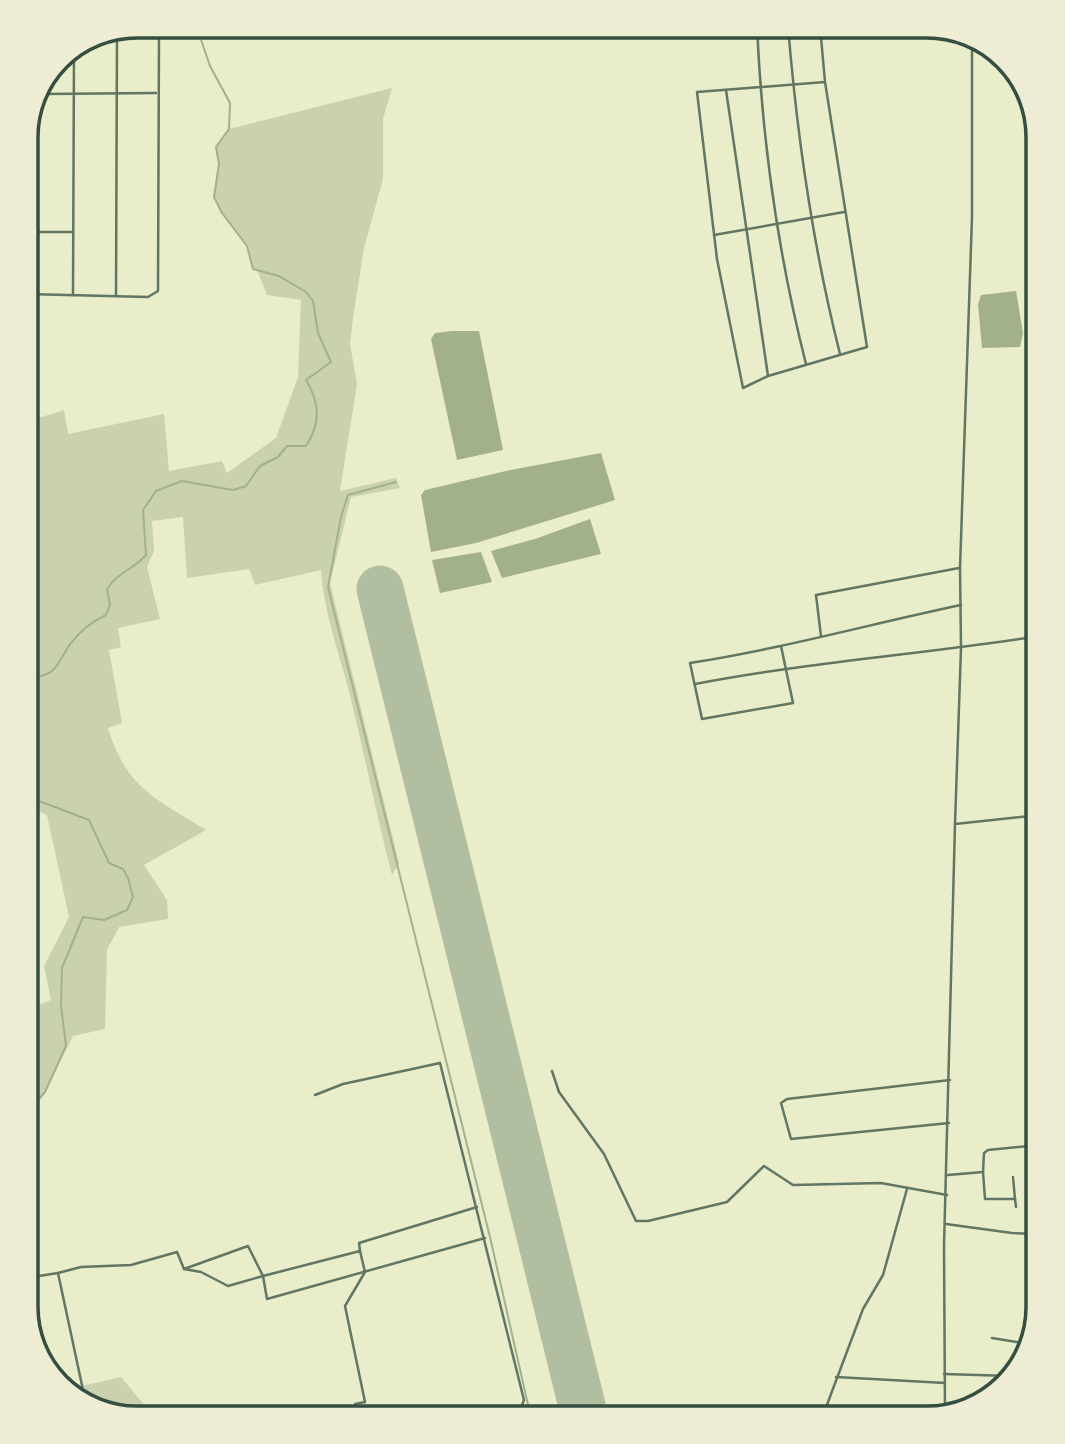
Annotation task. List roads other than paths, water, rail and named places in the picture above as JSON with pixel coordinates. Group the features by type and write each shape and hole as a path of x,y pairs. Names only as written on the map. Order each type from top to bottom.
{"street":[{"path":"39,294 148,297 155,295 160,285 159,38"},
{"path":"758,39 760,87 786,286 806,364"},
{"path":"789,39 793,85 823,287 840,354"},
{"path":"821,39 844,212 867,347 768,376 743,388 714,235 697,92 825,82"},
{"path":"116,296 117,40"},
{"path":"946,1404 946,1224 961,648 960,568 972,217 972,49"},
{"path":"73,295 74,62"},
{"path":"726,90 744,230 768,376"},
{"path":"49,94 158,93"},
{"path":"714,235 844,212"},
{"path":"39,232 72,232"},
{"path":"821,636 817,596 960,568"},
{"path":"781,646 793,703 702,719 690,663 781,646 961,605"},
{"path":"695,684 786,667 961,648 1026,638"},
{"path":"955,824 1026,816"},
{"path":"315,1095 343,1084 440,1063 524,1400 522,1406"},
{"path":"552,1071 559,1092 604,1154 636,1221 648,1221 727,1202 764,1166 770,1167 793,1185 881,1183 947,1195"},
{"path":"949,1123 791,1139 782,1103 787,1099 950,1080"},
{"path":"1015,1199 985,1199 982,1195 984,1153 988,1150 1026,1146"},
{"path":"948,1175 983,1172"},
{"path":"1013,1177 1016,1208"},
{"path":"826,1406 863,1309 883,1275 907,1189"},
{"path":"355,1406 365,1402 345,1306 365,1272 359,1243 477,1207"},
{"path":"946,1224 1026,1234"},
{"path":"184,1269 248,1246 263,1276 267,1299 485,1238"},
{"path":"184,1269 201,1272 228,1286 360,1251"},
{"path":"39,1276 81,1268 131,1265 177,1252 184,1269"},
{"path":"58,1273 83,1389"},
{"path":"992,1338 1019,1342"},
{"path":"944,1374 998,1376"},
{"path":"835,1377 945,1383"}],"waterway":[{"path":"39,676 55,668 78,634 106,615 110,605 107,589 146,555 143,510 156,491 182,481 233,490 246,486 260,466 278,457 287,446 306,446 311,438 317,413 314,397 306,380 331,362 318,333 313,301 306,292 279,276 253,269 247,246 222,213 214,197 219,164 216,147 229,129 230,103 210,66 200,38"},
{"path":"396,482 348,495 341,517 328,587 490,1237 528,1406"},
{"path":"39,801 89,820 109,863 123,869 133,897 127,910 104,920 83,917 62,968 61,1005 66,1046 39,1099"}]}
